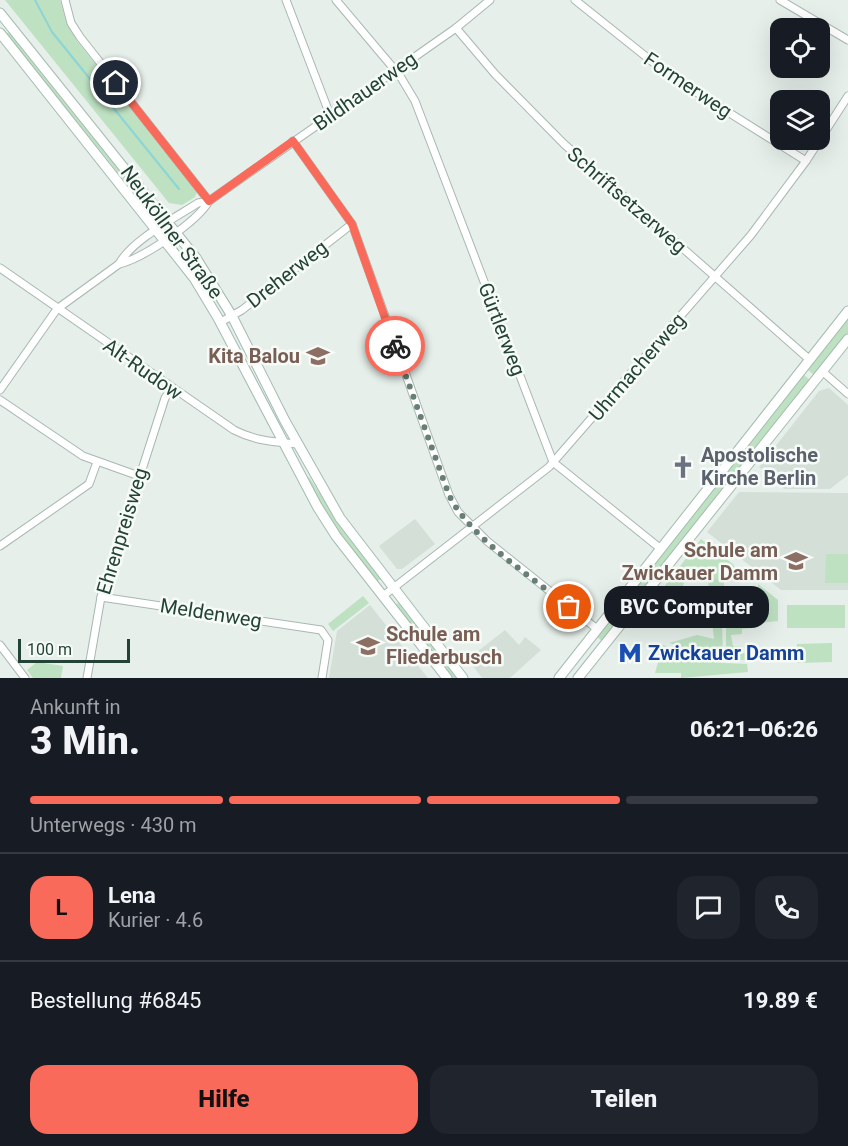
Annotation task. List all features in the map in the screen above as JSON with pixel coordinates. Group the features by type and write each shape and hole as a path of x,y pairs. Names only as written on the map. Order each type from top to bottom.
{"main road":[{"name":"Neuköllner Straße","path":"0,13 176,231 232,316 297,444 343,523 463,678"},
{"path":"0,33 9,24"},
{"name":"Neuköllner Straße","path":"0,33 194,278 221,322 301,478 336,536 447,678"},
{"path":"559,678 848,311"},
{"path":"578,678 848,339"},
{"path":"301,478 314,472"}],"street":[{"path":"65,0 71,23 80,38 209,201"},
{"path":"286,0 330,116"},
{"name":"Gürtlerweg","path":"336,0 395,71 415,101 553,462"},
{"name":"Bildhauerweg","path":"0,390 57,309 119,264 124,255 198,203 209,201 456,28 490,0"},
{"name":"Formerweg","path":"575,0 669,75 807,161"},
{"path":"780,0 848,40"},
{"name":"Schriftsetzerweg","path":"456,28 502,81 564,144 810,360"},
{"name":"Uhrmacherweg","path":"383,596 553,462 751,235 807,161 848,96"},
{"path":"293,141 352,224 449,495 458,512 472,527 597,629"},
{"name":"Bildhauerweg","path":"119,264 130,262 176,231 204,210 209,201"},
{"name":"Dreherweg","path":"221,322 352,224"},
{"name":"Alt-Rudow","path":"0,268 171,388 249,438 297,444"},
{"path":"822,371 848,394"},
{"name":"Ehrenpreisweg","path":"87,678 101,597 165,398 171,388"},
{"path":"0,400 83,456 140,476"},
{"path":"0,546 89,484 97,462"},
{"path":"553,462 661,549"},
{"name":"Meldenweg","path":"101,597 321,630 328,640 322,678"},
{"path":"0,645 25,678"}],"shaded area":[{"path":"829,388 848,405 848,475 830,489 784,489 759,467 819,391"},
{"name":"Schule am Zwickauer Damm","path":"739,492 848,493 848,590 781,590 707,532"},
{"path":"415,519 435,544 402,569 397,569 379,546"},
{"name":"Schule am Fliederbusch","path":"370,605 428,678 329,678 337,631"},
{"path":"505,630 519,645 525,637 541,650 510,678 482,678 468,659"}],"green space":[{"path":"5,0 60,0 66,21 77,41 197,192 195,197 182,205 169,203"},
{"path":"10,31 157,215 154,217 6,34"},
{"path":"848,320 848,333 814,375 808,370"},
{"path":"804,375 810,380 658,572 652,567"},
{"path":"309,477 343,529 381,579 376,582 333,524 306,478"},
{"path":"701,539 734,565 735,573 724,574 724,588 735,588 734,595 717,600 718,594 708,589 709,579 704,575 690,575 685,580 679,598 665,598 660,592"},
{"path":"826,554 848,554 848,583 825,583"},
{"path":"647,572 654,577 602,641 596,636"},
{"path":"758,584 778,600 778,621 752,624 752,628 742,629 742,634 731,635 733,646 742,646 742,653 749,653 749,660 726,660 726,608 758,604"},
{"path":"363,596 369,603 333,631 328,624"},
{"path":"399,602 459,678 452,678 395,606"},
{"path":"787,605 845,605 845,628 787,628"},
{"path":"712,621 722,623 723,659 669,643 697,635 714,639"},
{"path":"832,643 832,662 797,663 797,644"},
{"path":"663,645 723,663 747,664 748,672 681,678 681,673 655,673"},
{"path":"37,662 63,666 61,678 33,678 27,670"}],"waterway":[{"path":"35,0 52,32 179,189"}],"way so far":[{"path":"395,346 449,495 458,512 488,541 569,607"}],"place":[{"name":"Kita Balou","path":"318,356"},
{"name":"Apostolische Kirche Berlin","path":"683,467"},
{"name":"Schule am Zwickauer Damm","path":"796,561"},
{"name":"BVC Computer","path":"569,607"},
{"name":"Schule am Fliederbusch","path":"368,646"},
{"name":"Zwickauer Damm","path":"630,653"}],"route":[{"path":"116,83 209,201 293,141 352,224 395,346"}]}
